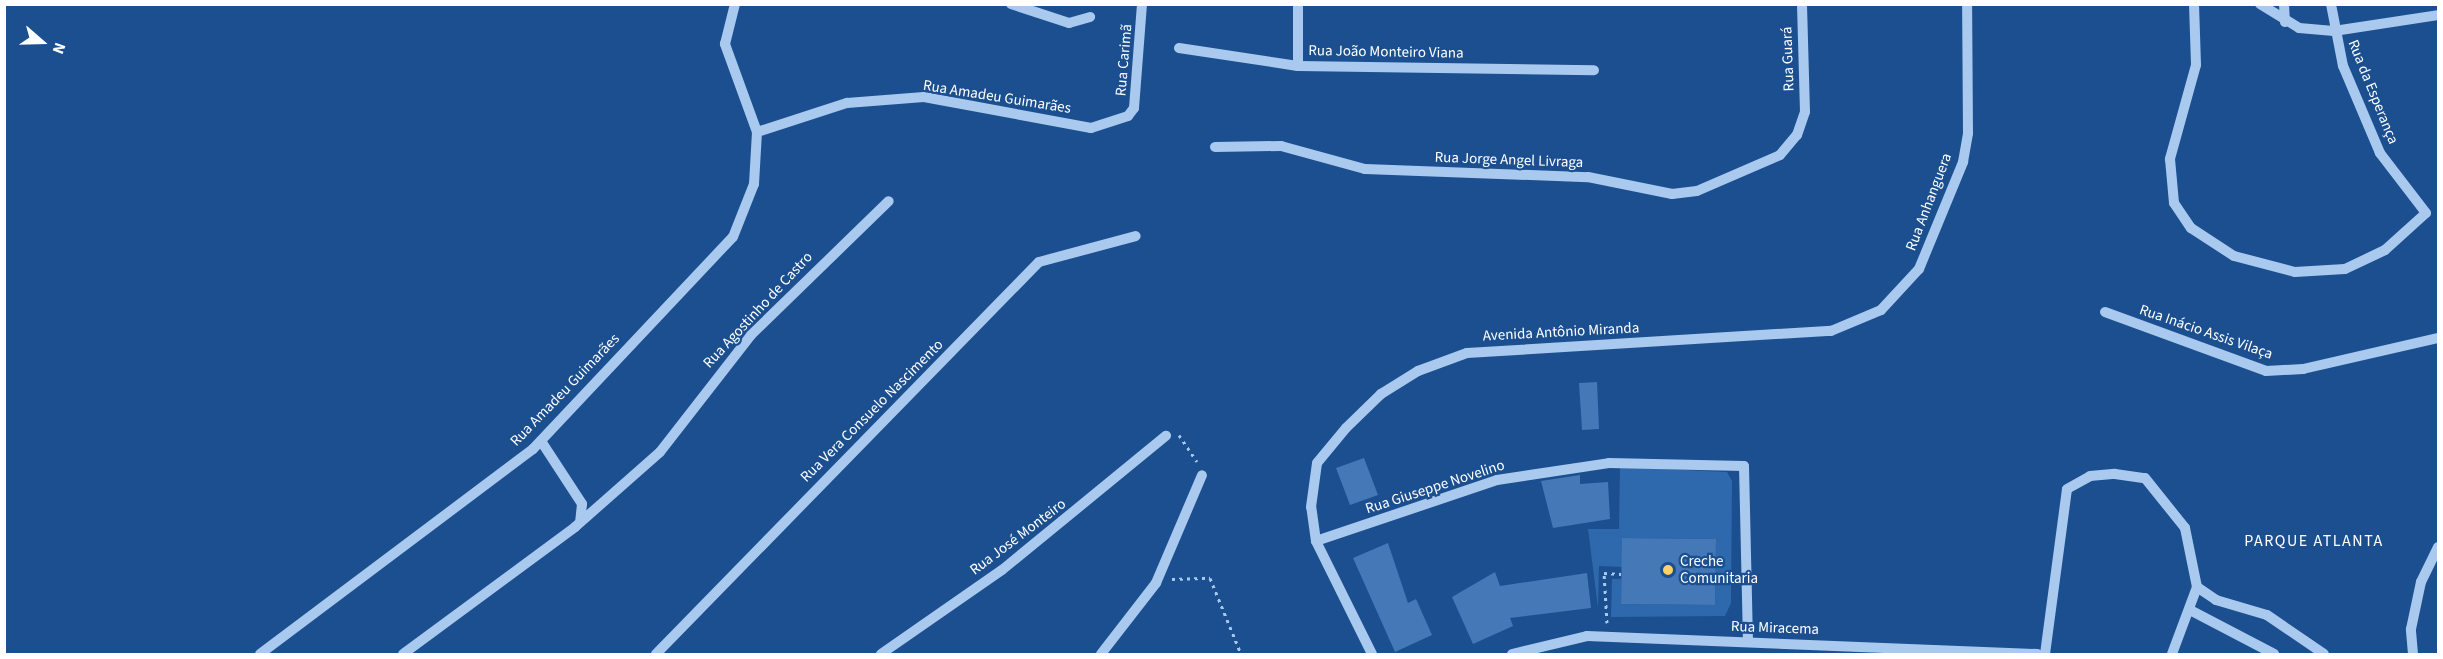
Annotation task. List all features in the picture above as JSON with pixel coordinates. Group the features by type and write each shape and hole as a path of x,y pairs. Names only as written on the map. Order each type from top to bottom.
{"street":[{"name":"Rua Amadeu Guimarães","path":"260,654 540,441 733,237 754,184 757,132 725,44 735,4"},
{"path":"1011,4 1069,23 1089,17"},
{"name":"Rua Carimã","path":"1128,116 1134,108 1142,4"},
{"path":"1298,4 1298,66"},
{"name":"Rua Guará","path":"1802,4 1805,112"},
{"name":"Rua Anhanguera","path":"1897,295 1934,239 1963,162 1968,133 1967,4"},
{"name":"Rua da Esperança","path":"2194,4 2196,64 2170,159 2174,203 2191,228 2234,256 2295,272 2345,269 2385,250 2426,213 2380,153 2334,31 2331,4"},
{"path":"2260,4 2285,22 2334,31 2439,15"},
{"path":"2284,4 2285,22"},
{"name":"Rua João Monteiro Viana","path":"1179,48 1298,66 1594,70"},
{"name":"Rua Amadeu Guimarães","path":"757,132 847,103 924,98 1091,128 1128,116"},
{"name":"Rua Jorge Angel Livraga","path":"1215,147 1281,146 1365,169 1588,177 1672,194 1719,184 1780,154 1797,135 1805,112"},
{"name":"Rua Agostinho de Castro","path":"403,654 580,522 660,452 751,335 889,201"},
{"name":"Rua Vera Consuelo Nascimento","path":"656,654 1039,262 1136,236"},
{"name":"Avenida Antônio Miranda","path":"1372,654 1316,541 1311,507 1317,463 1381,394 1418,371 1467,353 1831,332 1856,325 1897,295"},
{"name":"Rua Inácio Assis Vilaça","path":"2105,312 2266,372 2303,369 2439,338"},
{"name":"Rua José Monteiro","path":"881,654 1002,570 1166,436"},
{"path":"540,441 582,504 580,522"},
{"name":"Rua Giuseppe Novelino","path":"1316,541 1497,480 1609,463 1744,466 1748,642"},
{"path":"1101,654 1156,583 1202,475"},
{"path":"2045,654 2056,546 2067,489 2090,476 2145,478 2185,528 2197,587 2172,654"},
{"path":"2413,654 2411,629 2421,582 2439,547"},
{"path":"2197,587 2216,600 2267,615 2324,654"},
{"path":"2190,610 2274,654"},
{"name":"Rua Miracema","path":"1512,654 1587,636 2038,654"}],"path":[{"path":"1166,436 1176,433 1184,439 1202,475"},
{"path":"1605,608 1604,573 1621,574"},
{"path":"1156,583 1188,576 1210,578 1241,654"}],"shaded area":[{"path":"1620,467 1727,472 1732,481 1731,603 1725,616 1611,617 1612,579 1621,579 1621,604 1715,605 1716,539 1622,538 1622,567 1599,566 1598,608 1588,529 1619,529"}],"building":[{"path":"1597,382 1599,429 1582,430 1579,383"},
{"path":"1364,458 1378,495 1350,505 1336,468"},
{"path":"1580,475 1580,484 1608,482 1610,519 1553,528 1541,481"},
{"name":"Creche Comunitaria","path":"1622,538 1716,539 1715,605 1621,604"},
{"path":"1388,543 1408,603 1416,599 1432,635 1395,652 1353,558"},
{"path":"1495,572 1500,586 1587,573 1591,608 1510,618 1513,626 1473,644 1452,597"}],"place":[{"name":"Creche Comunitaria","path":"1668,570"}],"district":[{"name":"PARQUE ATLANTA","path":"2314,541"}]}
